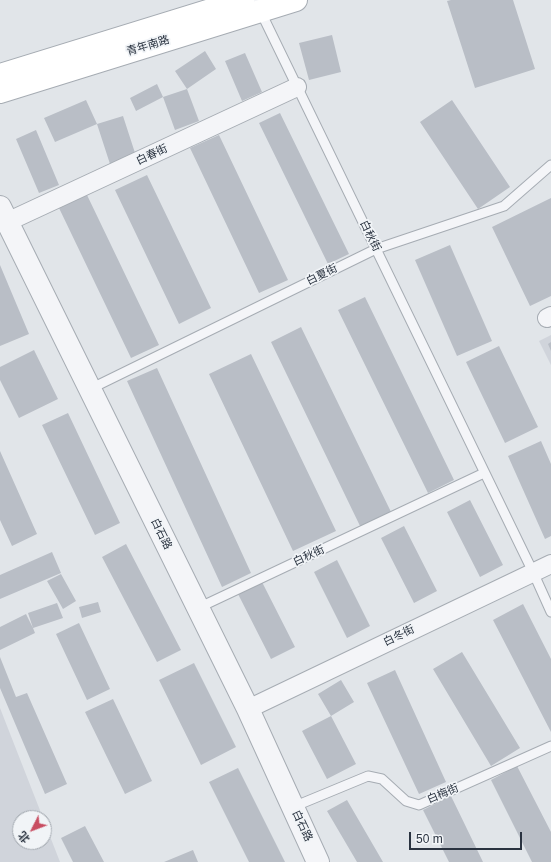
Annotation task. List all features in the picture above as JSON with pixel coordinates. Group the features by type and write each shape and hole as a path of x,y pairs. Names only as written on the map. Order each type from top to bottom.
{"main road":[{"name":"青年南路","path":"0,75 253,4 296,0"},
{"name":"青年南路","path":"0,92 253,4"}],"street":[{"name":"白春街","path":"4,215 297,87"},
{"name":"白石路","path":"4,215 248,709 318,862"},
{"name":"白冬街","path":"248,709 551,564"}],"lane":[{"name":"白秋街","path":"253,4 297,87 533,572 551,612"},
{"name":"白夏街","path":"90,389 376,249 504,206 551,165"},
{"name":"白秋街","path":"198,608 484,473"},
{"name":"白梅街","path":"293,807 368,776 382,779 406,801 419,805 551,746"}],"shaded area":[{"path":"551,335 551,365 539,341"},
{"path":"0,708 40,810 12,810 12,850 52,850 52,842 60,862 0,862"}],"building":[{"path":"513,0 535,69 475,88 447,1"},
{"path":"332,35 341,72 309,80 299,43"},
{"path":"205,51 216,69 187,89 175,71"},
{"path":"245,53 262,92 242,101 225,61"},
{"path":"157,84 163,97 136,111 130,98"},
{"path":"187,89 199,121 175,130 163,97"},
{"path":"86,100 97,124 55,142 44,118"},
{"path":"452,100 510,187 478,209 420,122"},
{"path":"280,113 349,254 328,264 259,123"},
{"path":"123,116 136,156 110,164 97,124"},
{"path":"36,130 59,185 39,193 16,139"},
{"path":"219,135 288,280 259,293 190,148"},
{"path":"147,175 211,308 179,324 115,190"},
{"path":"87,195 159,345 131,358 59,208"},
{"path":"551,198 551,296 530,306 492,227"},
{"path":"450,245 492,341 457,356 415,260"},
{"path":"0,265 29,334 0,346"},
{"path":"365,297 454,480 428,493 338,310"},
{"path":"301,327 392,514 361,528 271,342"},
{"path":"551,342 551,351 548,344"},
{"path":"499,346 538,427 505,443 466,362"},
{"path":"34,350 58,399 19,418 0,380 0,367"},
{"path":"251,354 336,531 293,551 209,374"},
{"path":"157,368 251,573 222,587 127,381"},
{"path":"68,413 120,523 95,535 42,425"},
{"path":"541,441 551,464 551,536 545,539 508,456"},
{"path":"0,451 37,534 12,546 0,520"},
{"path":"470,500 503,565 480,577 447,512"},
{"path":"404,526 437,591 414,603 381,538"},
{"path":"126,544 181,650 157,662 102,557"},
{"path":"52,552 61,573 0,599 0,575"},
{"path":"337,560 370,626 347,638 314,572"},
{"path":"61,574 76,601 63,609 47,581"},
{"path":"262,582 295,647 271,659 238,594"},
{"path":"98,602 101,612 82,618 79,607"},
{"path":"57,603 63,618 33,628 28,613"},
{"path":"523,604 551,659 551,732 493,620"},
{"path":"26,614 35,633 0,650 0,627"},
{"path":"79,623 110,689 87,700 56,634"},
{"path":"462,652 520,748 491,766 433,669"},
{"path":"0,657 16,697 27,693 67,784 45,794 0,688"},
{"path":"194,663 236,747 201,765 159,680"},
{"path":"395,670 446,782 419,794 367,683"},
{"path":"341,680 354,702 331,716 318,694"},
{"path":"113,699 152,781 125,794 85,712"},
{"path":"331,716 356,764 327,779 302,731"},
{"path":"517,766 551,832 551,862 532,862 491,780"},
{"path":"238,768 285,862 249,862 209,782"},
{"path":"451,796 483,862 449,862 423,810"},
{"path":"347,800 383,862 357,862 327,811"},
{"path":"85,826 104,862 73,862 61,838"},
{"path":"193,850 198,862 164,862"}]}
